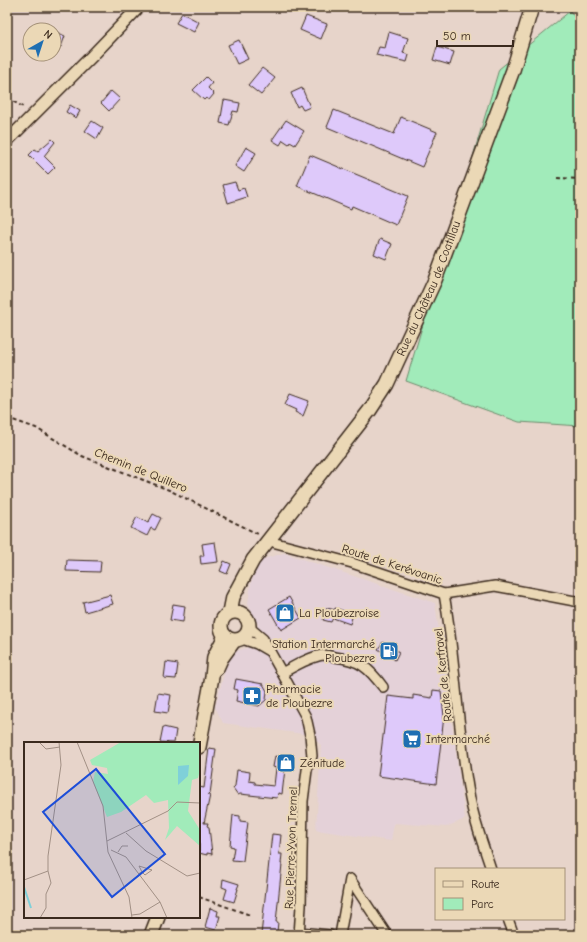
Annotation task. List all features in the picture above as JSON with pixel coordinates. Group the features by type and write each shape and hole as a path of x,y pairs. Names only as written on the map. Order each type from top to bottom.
{"main road":[{"name":"Rue du Château de Coatillau","path":"236,613 240,582 253,560 361,422 387,384 435,280 513,70 532,7"},
{"path":"200,742 212,677 221,659 234,639 247,634 250,628 247,617 236,613 226,615 222,620 221,625 222,631 234,639"},
{"path":"151,935 158,918"}],"street":[{"path":"7,141 139,7"},
{"name":"Route de Kerévoanic","path":"269,539 276,543 352,563 444,594 495,586 580,602"},
{"name":"Route de Kerfravel","path":"444,594 449,623 469,793 475,822 491,868"},
{"name":"Rue Pierre-Yvon Tremel","path":"250,628 263,640 282,672 306,717 310,735 312,756 303,801 299,934"},
{"path":"234,639 257,644 270,652"},
{"path":"282,672 312,658 324,655 340,657 360,663 373,673 383,687"},
{"path":"340,935 350,880 387,935"},
{"path":"508,920 514,935"},
{"path":"299,934 330,935"}],"path":[{"path":"7,98 26,108 33,115"},
{"path":"557,178 580,179"},
{"name":"Chemin de Quillero","path":"7,418 36,428 82,456 169,490 269,539"},
{"path":"200,897 250,915"}],"shaded area":[{"path":"284,553 435,603 465,819 446,827 394,823 391,841 316,830 321,745 311,735 223,723 215,707 227,663 236,651 247,648 258,625 248,604 251,582 260,560"}],"green space":[{"path":"570,11 580,24 580,426 519,422 406,381 499,69"}],"building":[{"path":"182,13 199,22 194,32 176,23"},
{"path":"306,16 327,24 321,39 300,30"},
{"path":"389,32 408,38 403,53 409,55 407,62 376,55 379,47 385,48"},
{"path":"62,35 65,36 62,44"},
{"path":"239,40 248,59 237,64 228,45"},
{"path":"437,47 454,52 450,65 433,60"},
{"path":"262,68 275,78 261,95 248,85"},
{"path":"206,77 212,83 208,88 214,94 209,100 206,98 204,100 193,90"},
{"path":"302,88 310,107 303,110 300,105 297,107 291,93"},
{"path":"111,91 120,99 109,111 101,103"},
{"path":"224,100 240,103 238,112 233,111 229,125 220,123"},
{"path":"70,105 80,111 76,118 66,112"},
{"path":"334,110 394,134 401,117 437,132 422,167 327,127"},
{"path":"286,120 304,131 295,145 290,142 289,144 283,140 280,145 272,140"},
{"path":"92,121 103,128 97,139 85,131"},
{"path":"52,139 55,142 44,156 55,167 48,174 29,155 35,149 38,151"},
{"path":"246,147 256,153 244,172 235,166"},
{"path":"310,155 408,196 396,225 352,206 351,209 297,186"},
{"path":"235,182 238,190 244,188 247,197 228,203 223,185"},
{"path":"380,239 392,244 386,259 374,254"},
{"path":"290,394 309,401 303,416 295,412 296,410 285,405"},
{"path":"153,514 161,518 155,530 151,528 147,536 131,528 137,517 148,523"},
{"path":"215,542 218,562 201,564 200,556 204,556 202,544"},
{"path":"67,560 101,561 100,572 66,571"},
{"path":"224,561 231,564 227,574 220,571"},
{"path":"110,595 113,604 85,612 83,602"},
{"name":"La Ploubezroise","path":"289,597 301,618 281,630 269,609"},
{"path":"173,604 185,606 183,622 170,620"},
{"path":"327,608 335,610 335,608 353,614 350,624 333,618 331,622 323,620"},
{"name":"Station Intermarché Ploubezre","path":"383,642 399,652 395,660 378,649"},
{"path":"166,662 178,664 176,679 164,678"},
{"name":"Pharmacie de Ploubezre","path":"236,679 263,684 267,691 266,700 259,706 236,701 238,690 234,689"},
{"name":"Intermarché","path":"433,690 441,691 444,716 436,784 378,776 388,696 413,699 413,695 432,698"},
{"path":"158,693 171,695 168,713 155,711"},
{"path":"163,727 176,730 174,742 160,742"},
{"path":"209,748 216,749 210,794 207,795 210,795 204,823 208,823 207,826 209,827 212,854 207,853 207,855 200,853 200,787 204,788"},
{"path":"275,756 292,760 291,770 285,769 282,794 278,793 277,798 238,795 233,788 235,786 237,770 250,772 249,781 255,782 255,784 274,786 276,768 273,767"},
{"path":"233,815 240,816 240,821 248,822 243,861 232,860 234,847 230,846"},
{"path":"272,834 281,835 279,854 282,854 276,922 278,922 277,932 275,931 275,935 261,935"},
{"path":"223,879 239,884 234,902 224,899 227,889 222,887"},
{"path":"210,908 218,911 217,916 220,916 216,930 205,927"}],"place":[{"name":"La Ploubezroise","path":"285,613"},
{"name":"Station Intermarché Ploubezre","path":"389,651"},
{"name":"Pharmacie de Ploubezre","path":"252,696"},
{"name":"Intermarché","path":"412,739"},
{"name":"Zénitude","path":"286,763"}]}
